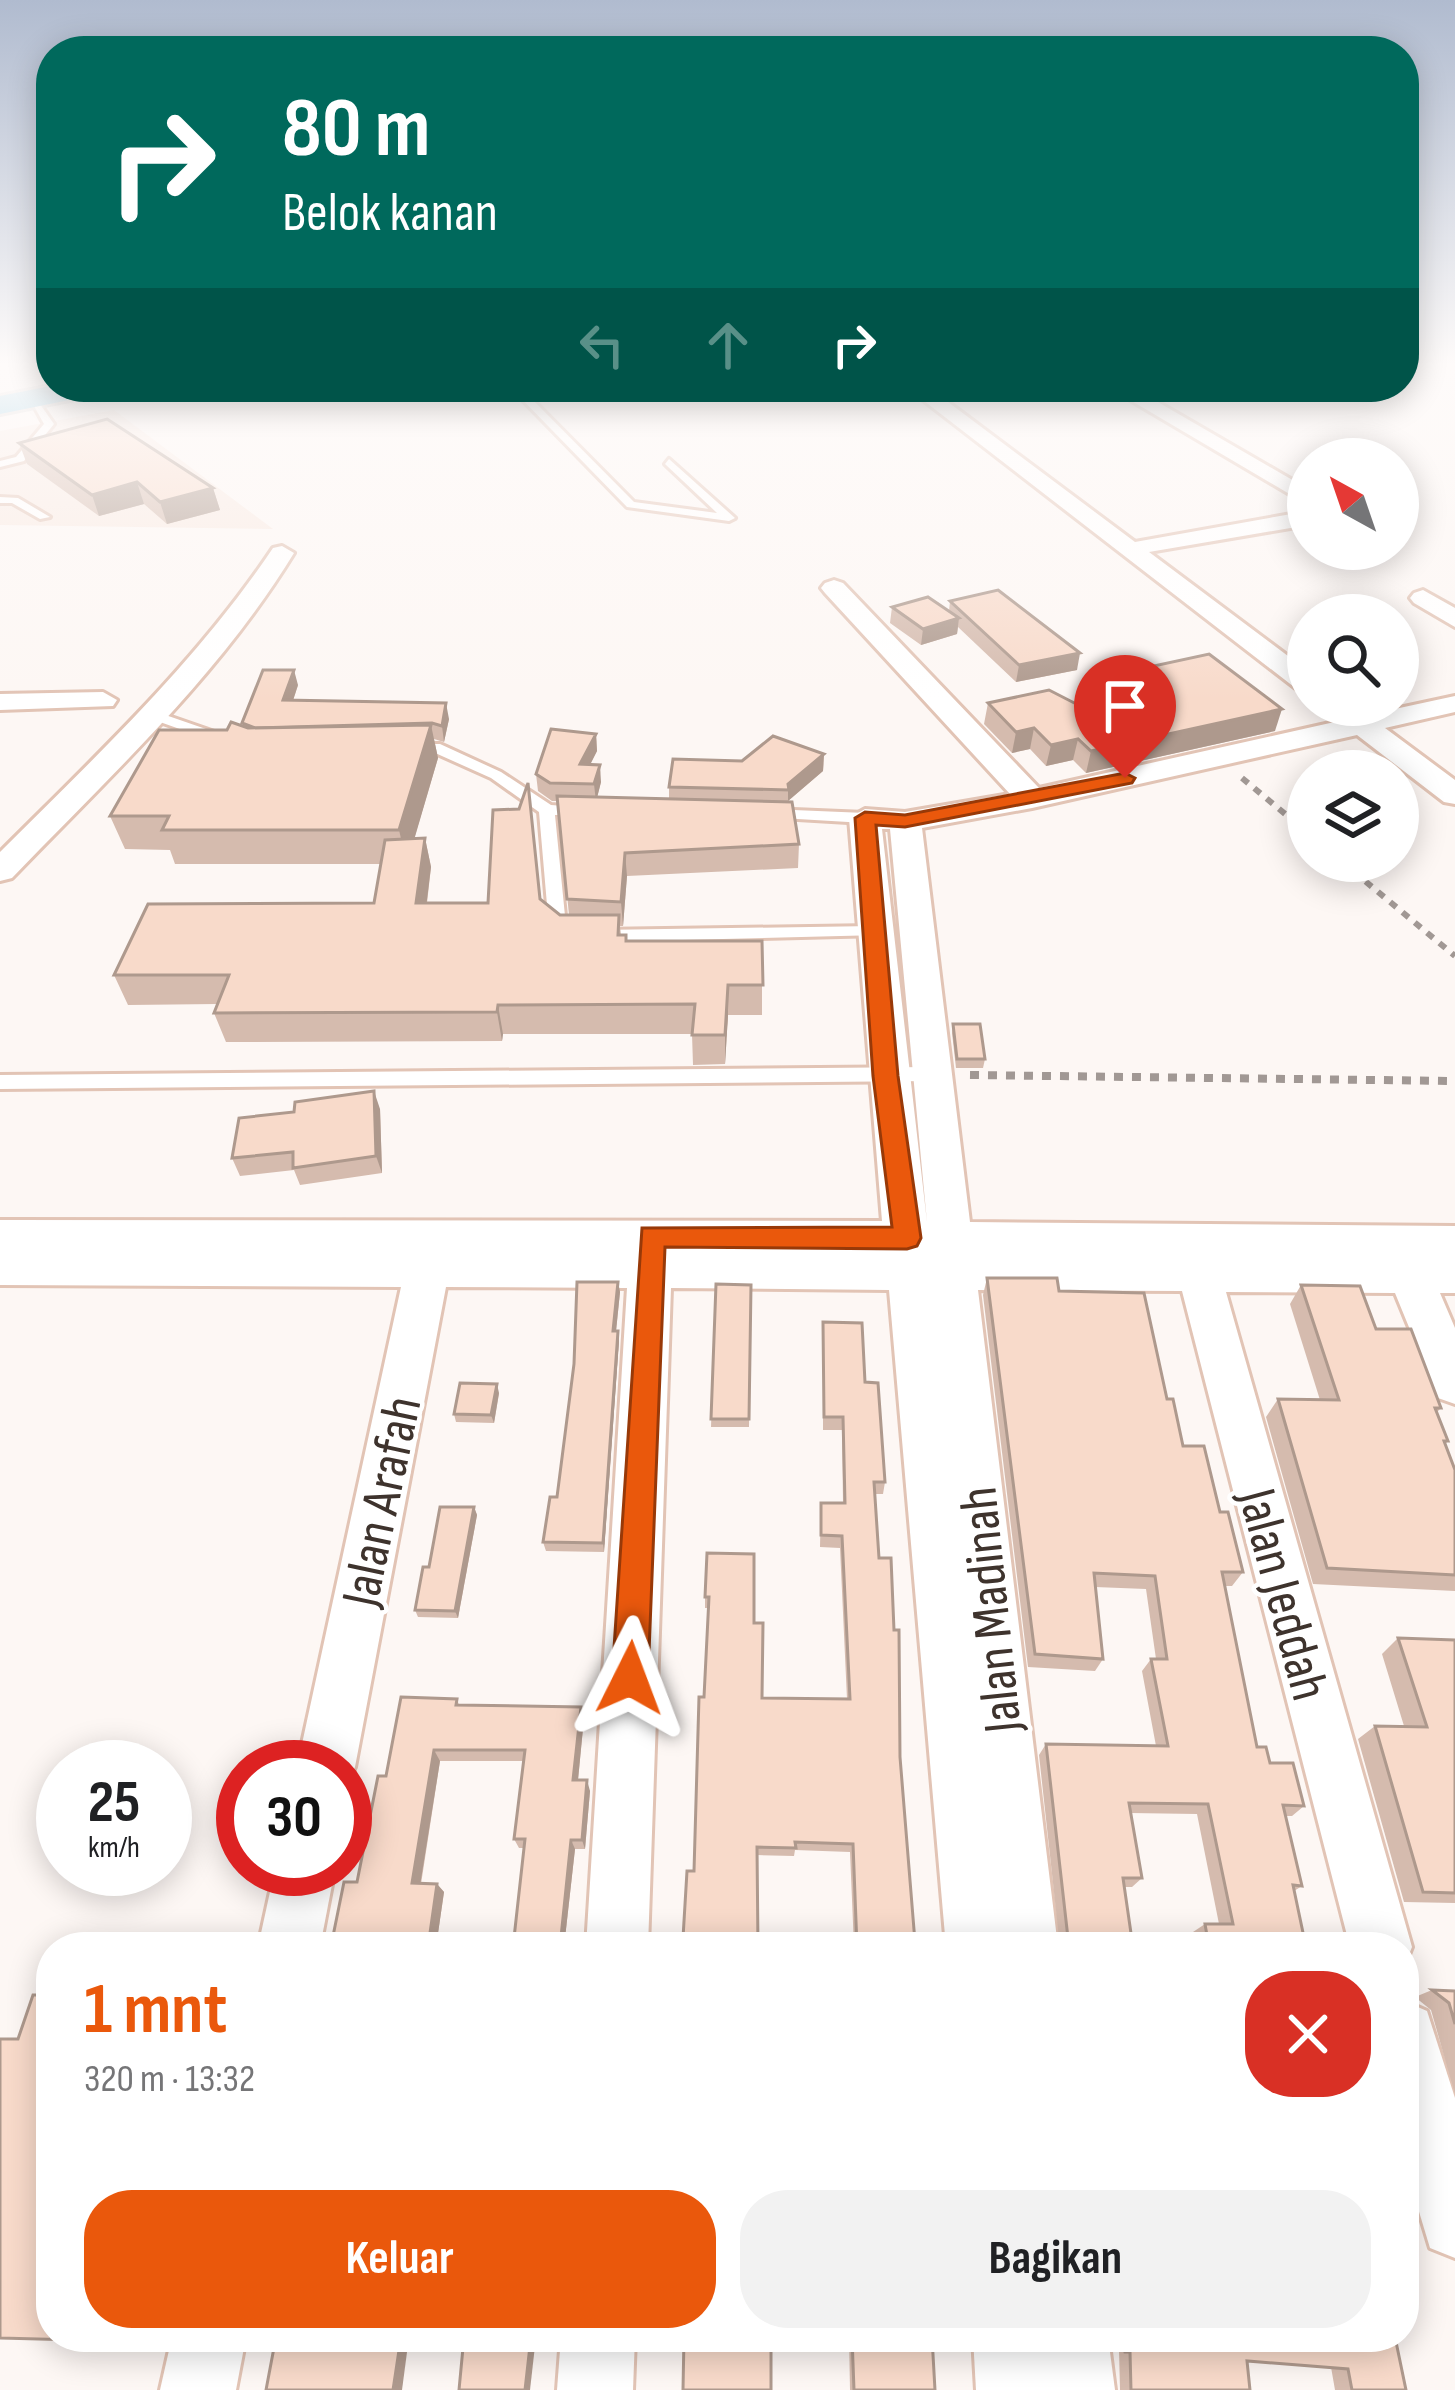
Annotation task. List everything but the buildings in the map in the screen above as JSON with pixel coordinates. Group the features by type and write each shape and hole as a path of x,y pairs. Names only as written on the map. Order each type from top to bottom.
{"street":[{"path":"1035,478 1287,668"},
{"path":"1054,478 1287,651"},
{"path":"1144,546 1287,522"},
{"path":"0,871 226,634 261,590 282,553"},
{"path":"834,588 1032,799"},
{"path":"1424,598 1455,619"},
{"path":"0,702 103,700"},
{"path":"1419,708 1455,704"},
{"path":"929,1256 886,1076 865,818 905,821 1032,799 1218,758 1321,726"},
{"path":"1374,726 1455,795"},
{"path":"1379,726 1455,774"},
{"path":"905,821 932,1074 929,1256"},
{"path":"878,988 922,983"},
{"path":"0,1237 431,1252 1195,1256 1421,1264 1455,1244"},
{"path":"0,1268 431,1252"},
{"name":"Jalan Arafah","path":"332,1740 431,1252"},
{"path":"617,1932 651,1252"},
{"name":"Jalan Madinah","path":"929,1256 976,1932"},
{"name":"Jalan Madinah","path":"929,1256 1026,1932"},
{"name":"Jalan Jeddah","path":"1195,1256 1377,1932"},
{"path":"1421,1264 1455,1384"},
{"path":"292,1932 299,1896"},
{"path":"1419,2090 1455,2223"},
{"path":"198,2390 206,2352"},
{"path":"595,2390 597,2352"},
{"path":"1011,2352 1014,2390"},
{"path":"1073,2352 1077,2390"}],"lane":[{"path":"603,478 631,506 729,518 686,478"},
{"path":"0,500 14,500 44,518"},
{"path":"152,714 237,744"},
{"path":"390,748 435,747 496,775 547,810 612,811"},
{"path":"547,810 558,928 572,937 874,931"},
{"path":"747,814 865,818"},
{"path":"0,1082 932,1074"}],"path":[{"path":"1218,758 1287,816"},
{"path":"1366,882 1455,956"},
{"path":"932,1074 1455,1081"}],"shaded area":[{"path":"0,478 204,478 273,529 0,525"}],"route":[{"path":"630,1678 652,1236 907,1238 886,1076 865,818 905,821 1125,778"}]}
